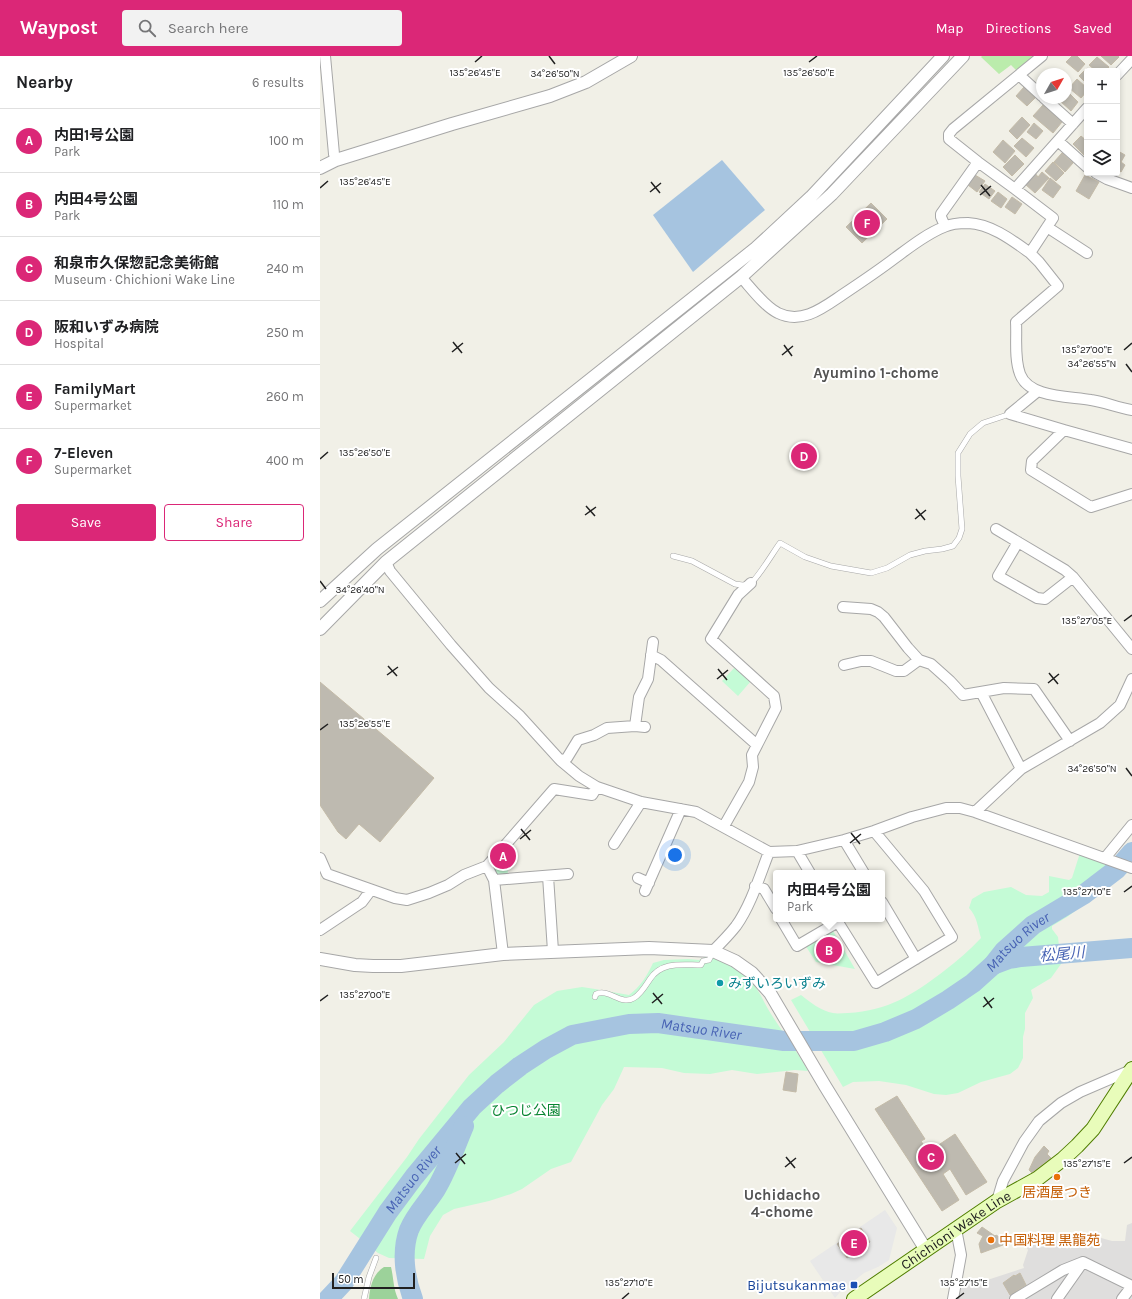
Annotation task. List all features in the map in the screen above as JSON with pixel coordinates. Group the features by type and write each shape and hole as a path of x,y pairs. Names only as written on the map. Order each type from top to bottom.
{"main road":[{"name":"Chichioni Wake Line","path":"854,1299 956,1229 998,1201 1037,1178 1063,1159 1078,1146 1093,1129 1132,1069"}],"street":[{"path":"325,56 334,154 336,160"},
{"path":"320,168 336,160 452,124 550,96 586,82 631,56"},
{"path":"320,601 377,549 756,248 811,197 943,56"},
{"path":"320,629 386,562 741,277 832,194 963,56"},
{"path":"1030,254 1053,218 949,139 949,134 953,129 1042,56"},
{"path":"1120,71 1131,57"},
{"path":"1019,75 1036,91"},
{"path":"1051,104 1073,124"},
{"path":"1015,189 1084,111"},
{"path":"1058,141 1084,164"},
{"path":"945,226 941,214 978,162"},
{"path":"1102,176 1132,188"},
{"path":"741,277 768,305 778,313 789,316 804,316 819,311 912,246 945,226 966,223 982,226 1004,235 1030,254 1043,266 1058,286 1016,322 1018,362 1020,374 1023,380 1029,386 1038,391 1091,400 1132,410"},
{"path":"1047,227 1087,253"},
{"path":"1010,414 1038,391"},
{"path":"1010,414 1132,449"},
{"path":"1064,430 1032,461 1031,470 1091,507 1132,494"},
{"path":"996,529 1073,576 1131,647"},
{"path":"1018,542 998,576 1037,598 1046,599 1073,576"},
{"path":"386,562 390,571 489,688 520,716 561,761 579,776 597,787 641,802 696,812 769,852 797,851 844,840 912,817 946,808 960,808 976,812 1014,827 1132,868"},
{"path":"724,826 749,782 753,767 752,755 776,708 774,696 712,639 738,595 751,583"},
{"path":"843,607 871,609 878,612 884,617 919,660 931,664 963,695 1004,688 1034,689 1070,741"},
{"path":"635,726 639,697 648,679 653,642"},
{"path":"651,655 661,660 757,745"},
{"path":"844,665 861,660 871,661 896,671 904,671 919,660"},
{"path":"976,812 1021,769 1100,723 1120,705 1132,679"},
{"path":"981,692 1021,769"},
{"path":"561,761 567,758 578,740 594,736 607,723 645,728"},
{"path":"320,858 327,874 395,898 407,900 448,885 464,875 487,866 554,789 592,795 597,787"},
{"path":"614,844 641,802"},
{"path":"638,878 647,887 681,809"},
{"path":"1108,859 1132,825"},
{"path":"838,922 876,983 952,937 924,891 874,831"},
{"path":"844,840 862,870"},
{"path":"664,849 674,853"},
{"path":"797,851 808,870"},
{"path":"713,951 736,926 744,913 769,852"},
{"path":"487,866 494,880 503,954"},
{"path":"494,880 568,874"},
{"path":"548,876 553,951"},
{"path":"755,886 764,889 773,905"},
{"path":"320,930 362,902 371,890"},
{"path":"885,907 916,959"},
{"path":"784,922 797,946 834,922"},
{"path":"320,959 355,965 401,966 503,954 649,948 713,951 735,961 752,973 770,993 815,1070 926,1250"},
{"path":"998,1201 1003,1181 1024,1142 1039,1121 1061,1102 1132,1069"},
{"path":"953,1299 961,1255 956,1229"},
{"path":"1014,1299 1062,1270 1083,1262 1132,1286 1122,1299"},
{"path":"1057,1299 1083,1262"}],"lane":[{"path":"673,556 692,561 735,584 743,586 751,583 780,543 805,557 831,566 871,573 887,568 910,555 925,551 942,550 953,546 959,538 962,529 958,476 958,453 970,434 983,423 1010,414"},
{"path":"595,997 599,992 604,992 622,1000 629,1000 634,998 654,974 662,968 672,964 700,965 709,960 713,951"},
{"path":"364,1299 369,1277 376,1258"}],"shaded area":[{"path":"885,1210 897,1228 889,1260 864,1273 841,1291 835,1298 810,1261"},
{"path":"1132,1223 1132,1299 959,1299 962,1284 967,1283 972,1285 1024,1268 1023,1265 1028,1250 1025,1245 1059,1240 1067,1249 1087,1234 1112,1241 1125,1241 1127,1225"}],"green space":[{"path":"1034,56 1016,70 1011,65 999,74 981,57"},
{"path":"735,667 751,681 738,696 722,681"},
{"path":"506,849 508,875 496,875 492,869 493,864"},
{"path":"1080,853 1132,869 1067,917 1052,926 1052,929 1058,937 1061,964 1051,978 1031,990 1033,998 1025,1013 1023,1058 1018,1068 1010,1074 981,1082 958,1093 946,1095 934,1094 906,1085 879,1081 853,1082 843,1087 791,1000 801,995 820,1008 829,1012 848,1013 876,1009 900,1000 922,987 944,971 981,938 976,918 969,908 972,899 984,892 1011,887 1026,895 1042,896 1049,892 1049,876 1069,880 1072,878"},
{"path":"832,929 855,969 816,962 805,945"},
{"name":"ひつじ公園","path":"708,955 733,967 750,980 808,1071 795,1070 757,1074 732,1070 710,1074 684,1073 662,1068 624,1067 614,1089 602,1105 571,1162 551,1169 522,1189 511,1194 454,1209 443,1215 430,1236 424,1259 389,1258 378,1253 350,1231 469,1075 504,1042 534,1005 557,991 582,987 629,995 643,981 653,963 664,960 699,960"},
{"path":"384,1267 391,1267 394,1287 398,1299 369,1299 373,1281 377,1273"}],"water":[{"path":"722,160 765,210 693,272 653,215"}],"building":[{"path":"1072,56 1077,56 1085,64 1078,72 1066,62"},
{"path":"1101,56 1118,56 1119,57 1111,65"},
{"path":"1097,57 1109,67 1092,68 1089,65"},
{"path":"1084,71 1084,81 1079,76"},
{"path":"1077,79 1084,85 1084,94 1081,98 1072,90 1072,85"},
{"path":"1024,87 1035,98 1027,106 1016,96"},
{"path":"1072,96 1078,102 1071,111 1063,104 1072,104"},
{"path":"1043,105 1062,122 1053,133 1033,116"},
{"path":"1022,117 1030,125 1017,139 1009,131"},
{"path":"1034,123 1043,131 1036,139 1027,132"},
{"path":"1081,136 1084,138 1084,155 1073,144"},
{"path":"1022,138 1034,148 1026,157 1014,146"},
{"path":"1003,140 1015,151 1005,163 993,152"},
{"path":"1120,152 1125,155 1121,162 1125,165 1121,172"},
{"path":"1062,153 1073,163 1065,172 1054,162"},
{"path":"1015,155 1024,164 1012,176 1003,167"},
{"path":"1053,162 1064,173 1056,181 1045,171"},
{"path":"1042,172 1049,178 1035,193 1025,184 1035,173 1038,177"},
{"path":"975,175 985,181 977,192 968,185"},
{"path":"1084,176 1099,182 1089,199 1076,191"},
{"path":"1050,178 1061,187 1053,198 1042,190"},
{"path":"985,184 995,191 989,199 979,192"},
{"path":"998,192 1007,199 1001,208 991,201"},
{"path":"1012,197 1022,204 1015,214 1005,207"},
{"path":"871,203 887,219 862,243 846,227"},
{"path":"320,682 434,778 380,842 359,824 346,839 338,832 320,805"},
{"path":"786,1072 798,1074 796,1092 783,1090"},
{"path":"897,1096 925,1139 921,1141 928,1152 955,1134 987,1182 966,1195 950,1169 943,1174 959,1200 942,1211 875,1109"},
{"path":"1044,1146 1049,1151 1047,1154 1051,1158 1032,1173 1029,1170 1035,1157"},
{"name":"中国料理 黒龍苑","path":"982,1227 995,1236 996,1235 1001,1238 1000,1239 1003,1245 981,1253 979,1244 983,1236 977,1233"},
{"path":"861,1228 870,1242 847,1258 837,1244"},
{"path":"1020,1273 1026,1285 1010,1295 1003,1283 1014,1275 1015,1276"}],"waterway":[{"name":"Matsuo River","path":"328,1299 344,1282 388,1212 414,1177 472,1107 497,1084 520,1066 546,1049 572,1035 629,1024 658,1023 784,1041 854,1041 885,1032 916,1019 973,983 993,965 1004,951 1033,925 1083,895 1117,869 1132,852"},
{"name":"松尾川","path":"993,965 1009,959 1021,957 1132,948"},
{"path":"413,1299 405,1265 405,1247 409,1230 433,1194 448,1166 464,1126"}],"place":[{"name":"7-Eleven","path":"867,223"},
{"name":"阪和いずみ病院","path":"804,456"},
{"name":"内田1号公園","path":"503,856"},
{"name":"内田4号公園","path":"829,950"},
{"name":"みずいろいずみ","path":"720,983"},
{"name":"和泉市久保惣記念美術館","path":"931,1157"},
{"name":"居酒屋つき","path":"1057,1177"},
{"name":"中国料理 黒龍苑","path":"991,1240"},
{"name":"FamilyMart","path":"854,1243"},
{"name":"Bijutsukanmae","path":"854,1285"}],"district":[{"name":"Ayumino 1-chome","path":"876,373"},
{"name":"Uchidacho 4-chome","path":"782,1204"}]}
